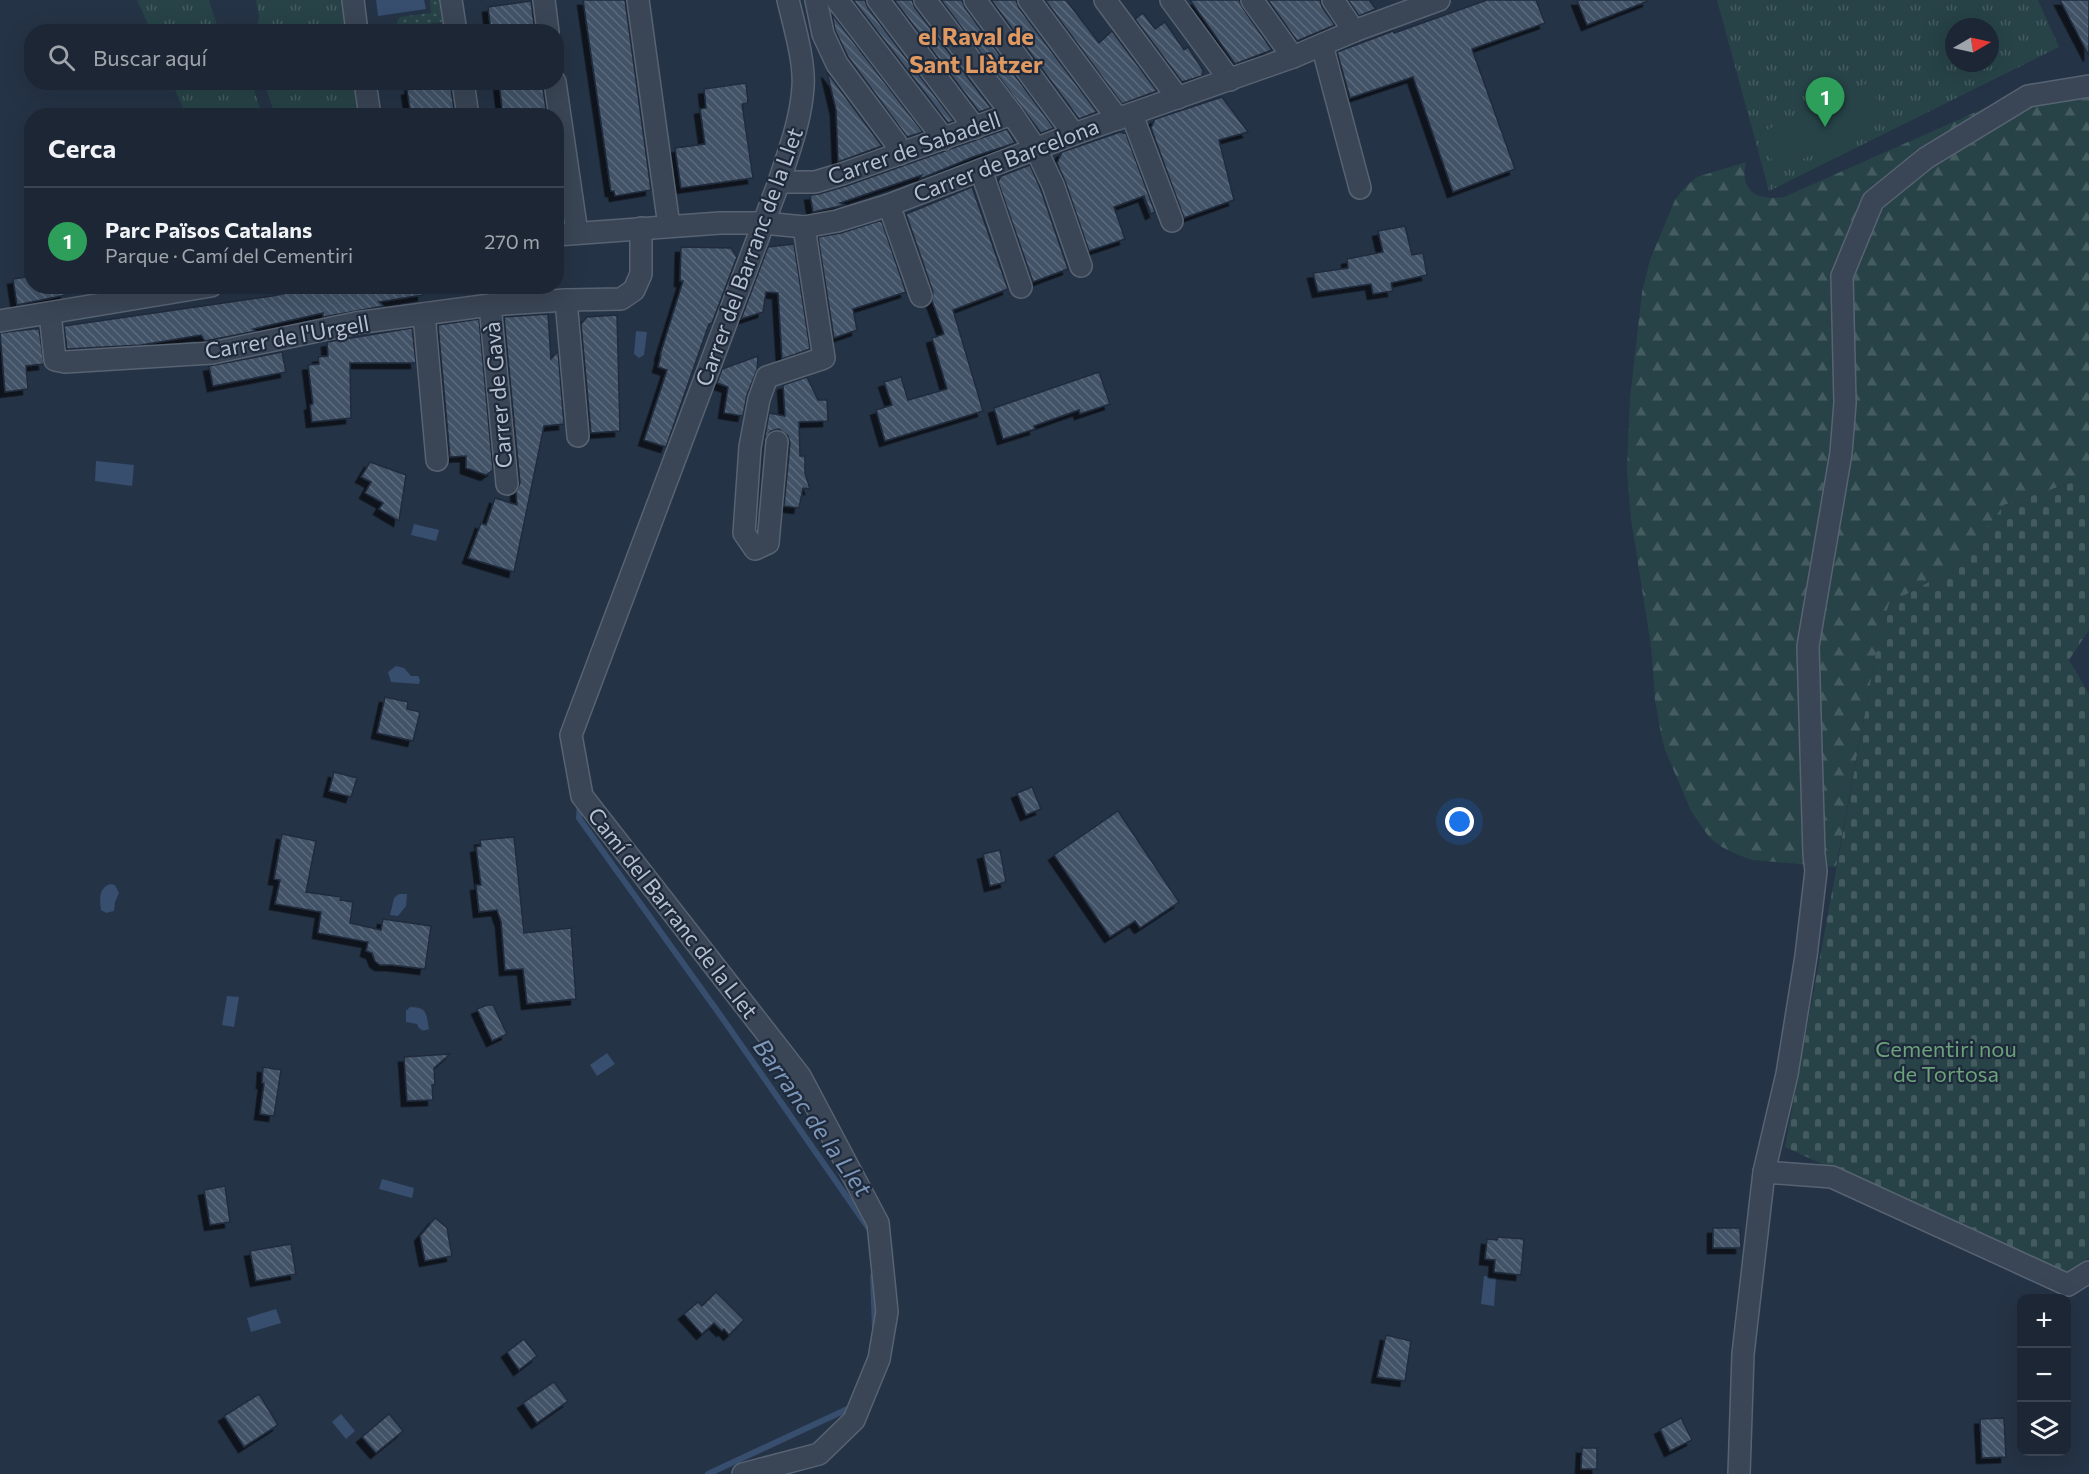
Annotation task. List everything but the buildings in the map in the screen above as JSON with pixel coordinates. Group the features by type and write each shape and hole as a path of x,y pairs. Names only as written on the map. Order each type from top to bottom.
{"street":[{"path":"353,0 356,24"},
{"path":"451,0 455,24"},
{"path":"544,0 547,24"},
{"path":"638,0 669,226"},
{"name":"Carrer del Barranc de la Llet","path":"656,508 779,182 800,114 803,84 797,39 788,0"},
{"path":"816,0 823,34 837,64 896,143 900,154"},
{"path":"837,0 944,139"},
{"path":"878,0 975,128"},
{"path":"925,0 1036,149 1053,185 1081,266"},
{"path":"975,0 1074,135"},
{"path":"1029,0 1125,117 1172,221"},
{"path":"1105,0 1178,98"},
{"path":"1171,0 1230,80"},
{"path":"1252,0 1293,57"},
{"path":"1333,0 1354,31"},
{"name":"Carrer de Barcelona","path":"567,234 669,226 764,223 804,227 837,221 889,205 1074,135 1293,57 1413,4 1439,0"},
{"path":"1322,45 1360,188"},
{"path":"1739,1474 1743,1354 1764,1172 1786,1074 1806,956 1816,871 1808,646 1841,453 1845,403 1842,276 1873,201 1926,158 2028,96 2089,86"},
{"path":"366,90 369,108"},
{"path":"464,90 467,108"},
{"path":"556,90 557,108"},
{"name":"Carrer de Sabadell","path":"779,182 815,182 1012,114"},
{"path":"981,170 1022,287"},
{"path":"564,196 567,234"},
{"path":"889,205 921,296"},
{"path":"777,442 768,543 755,549 744,533 750,447 759,399 768,377 824,358 804,227"},
{"name":"Carrer de l'Urgell","path":"50,313 55,360 65,362 212,353 356,323 490,305 621,299 634,290 641,274 641,228"},
{"path":"0,321 163,294"},
{"path":"566,300 578,436"},
{"name":"Carrer de Gavà","path":"490,305 507,484"},
{"path":"424,314 437,460"},
{"name":"Camí del Barranc de la Llet","path":"656,508 572,735 582,796 800,1076 878,1223 887,1312 879,1359 854,1420 819,1454 743,1474"},
{"path":"1764,1172 1832,1177 2068,1285 2089,1272"}],"green space":[{"path":"137,0 209,0 217,24 148,24"},
{"path":"256,0 343,0 347,24 258,24"},
{"path":"439,0 442,22 397,24 400,17 431,13 430,1"},
{"path":"1717,0 2038,0 2059,47 1769,191"},
{"path":"1870,82 1884,118 1777,172 1760,133"},
{"path":"2039,84 2089,96 2089,477 2004,505 1958,566 1889,604 1877,648 1836,867 1752,860 1736,854 1709,837 1691,811 1665,750 1655,700 1651,646 1631,519 1627,470 1630,398 1642,292 1650,260 1675,200 1697,177 1746,162 1745,181 1753,192 1759,196 1784,197"},
{"path":"175,90 254,90 260,108 183,108"},
{"path":"266,90 356,90 359,108 273,108"},
{"name":"Cementiri nou de Tortosa","path":"2089,477 2089,630 2069,660 2089,694 2089,1257 2070,1277 1785,1147 1877,648 1889,604 1958,566 2004,505"}],"water":[{"path":"376,0 424,0 426,9 378,16"},
{"path":"636,331 647,332 644,355 639,358 634,354"},
{"path":"96,461 134,465 132,486 95,481"},
{"path":"414,524 439,530 436,541 411,535"},
{"path":"396,666 404,668 411,676 418,676 419,684 391,682 388,672"},
{"path":"110,884 115,885 119,893 114,911 106,913 101,910 100,902 103,889"},
{"path":"399,894 407,894 406,906 398,916 390,915 394,898"},
{"path":"227,996 239,997 234,1027 222,1025"},
{"path":"410,1007 420,1008 425,1012 429,1029 422,1030 417,1024 406,1022 406,1011"},
{"path":"607,1053 615,1064 597,1076 590,1065"},
{"path":"382,1179 414,1188 412,1198 379,1189"},
{"path":"1484,1276 1496,1278 1494,1306 1481,1304"},
{"path":"276,1309 281,1323 251,1332 247,1318"},
{"path":"341,1414 355,1431 346,1439 332,1422"}],"waterway":[{"name":"Barranc de la Llet","path":"580,802 579,818 872,1233"},
{"name":"Barranc de la Llet","path":"873,1276 875,1329"},
{"name":"Barranc de la Llet","path":"708,1474 854,1406"}],"place":[{"name":"Parc Països Catalans","path":"1825,127"}],"district":[{"name":"el Raval de Sant Llàtzer","path":"976,51"}]}
